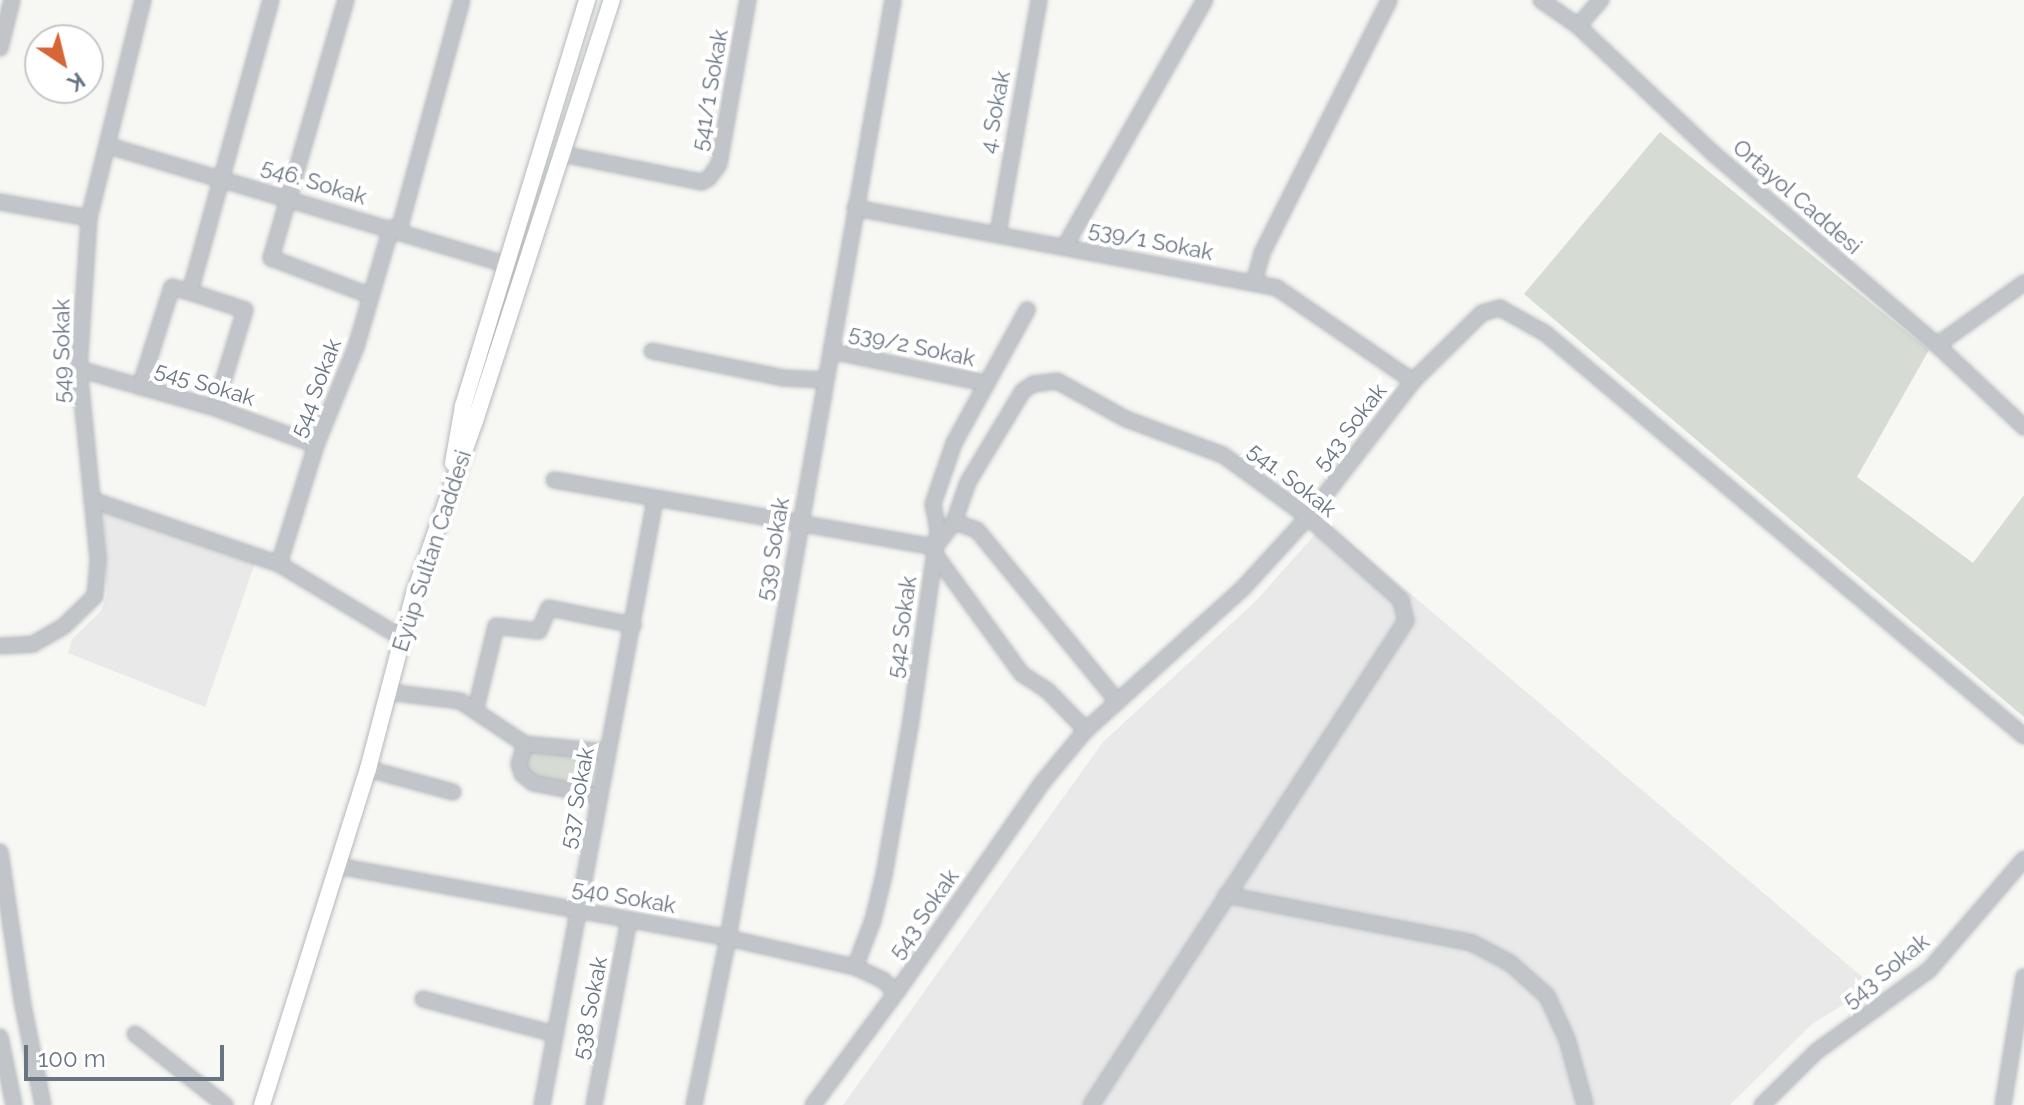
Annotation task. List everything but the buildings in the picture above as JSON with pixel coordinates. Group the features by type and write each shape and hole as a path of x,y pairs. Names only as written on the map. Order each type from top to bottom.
{"main road":[{"path":"455,471 455,436 587,0"},
{"name":"Eyüp Sultan Caddesi","path":"262,1105 368,769 402,638 612,0"}],"street":[{"path":"0,48 12,0"},
{"name":"549 Sokak","path":"0,646 33,644 64,626 95,596 98,558 79,369 89,218 143,0"},
{"path":"190,292 271,0"},
{"path":"346,0 286,197 271,258 371,296"},
{"name":"544 Sokak","path":"279,564 316,445 356,347 395,229 462,0"},
{"name":"541/1 Sokak","path":"562,154 702,182 709,178 719,164 748,0"},
{"name":"539 Sokak","path":"694,1105 728,938 893,0"},
{"name":"4. Sokak","path":"998,233 1039,0"},
{"path":"1065,246 1205,0"},
{"path":"1254,283 1262,253 1389,0"},
{"name":"Ortayol Caddesi","path":"1541,0 1578,26 1714,154 1937,345 2024,427"},
{"path":"1578,26 1601,0"},
{"name":"546. Sokak","path":"109,146 222,177 506,264"},
{"path":"0,202 89,218"},
{"name":"539/1 Sokak","path":"855,208 1277,288 1413,381"},
{"path":"1937,345 2024,283"},
{"path":"140,387 172,287 190,292 245,310 215,408"},
{"name":"543 Sokak","path":"813,1105 896,993 1041,784 1086,730 1243,588 1308,517 1413,381 1482,313 1500,308 1545,333 2024,736"},
{"name":"542 Sokak","path":"855,967 873,920 884,875 938,530 933,504 944,464 984,383 1027,310"},
{"path":"652,351 783,378 825,380"},
{"name":"539/2 Sokak","path":"831,351 984,383"},
{"name":"545 Sokak","path":"79,369 215,408 316,445"},
{"name":"541. Sokak","path":"935,550 954,522 968,482 1023,391 1033,384 1057,381 1126,419 1223,455 1308,517 1401,600 1406,621 1091,1105"},
{"path":"554,480 935,550 1022,674 1047,690 1086,730"},
{"path":"92,500 279,564 402,638"},
{"name":"537 Sokak","path":"542,1105 655,500"},
{"path":"954,522 977,530 1118,702"},
{"path":"476,708 496,626 539,631 549,608 633,625"},
{"path":"388,692 460,701 476,708 525,744 608,752"},
{"path":"525,744 519,764 522,774 533,783 599,796"},
{"path":"368,769 453,792"},
{"path":"0,852 22,1000 43,1105"},
{"name":"543 Sokak","path":"1762,1105 1817,1051 1929,970 2024,859"},
{"name":"540 Sokak","path":"337,866 728,938 855,967 883,980 896,993"},
{"path":"1226,895 1472,943 1510,963 1547,996 1567,1039 1585,1105"},
{"name":"538 Sokak","path":"594,1105 629,920"},
{"path":"2003,1105 2024,977"},
{"path":"423,999 555,1034"},
{"path":"135,1034 225,1105"},
{"path":"0,1037 14,1105"}],"shaded area":[{"path":"1660,132 1929,350 1857,477 1973,563 2024,495 2024,717 1524,294"},
{"path":"102,509 257,557 205,707 68,653 72,639 101,611 107,595"},
{"path":"1326,522 1873,986 1812,1024 1730,1105 843,1105 1103,742 1257,600"},
{"path":"528,748 599,757 592,790 533,777 524,766"}]}
